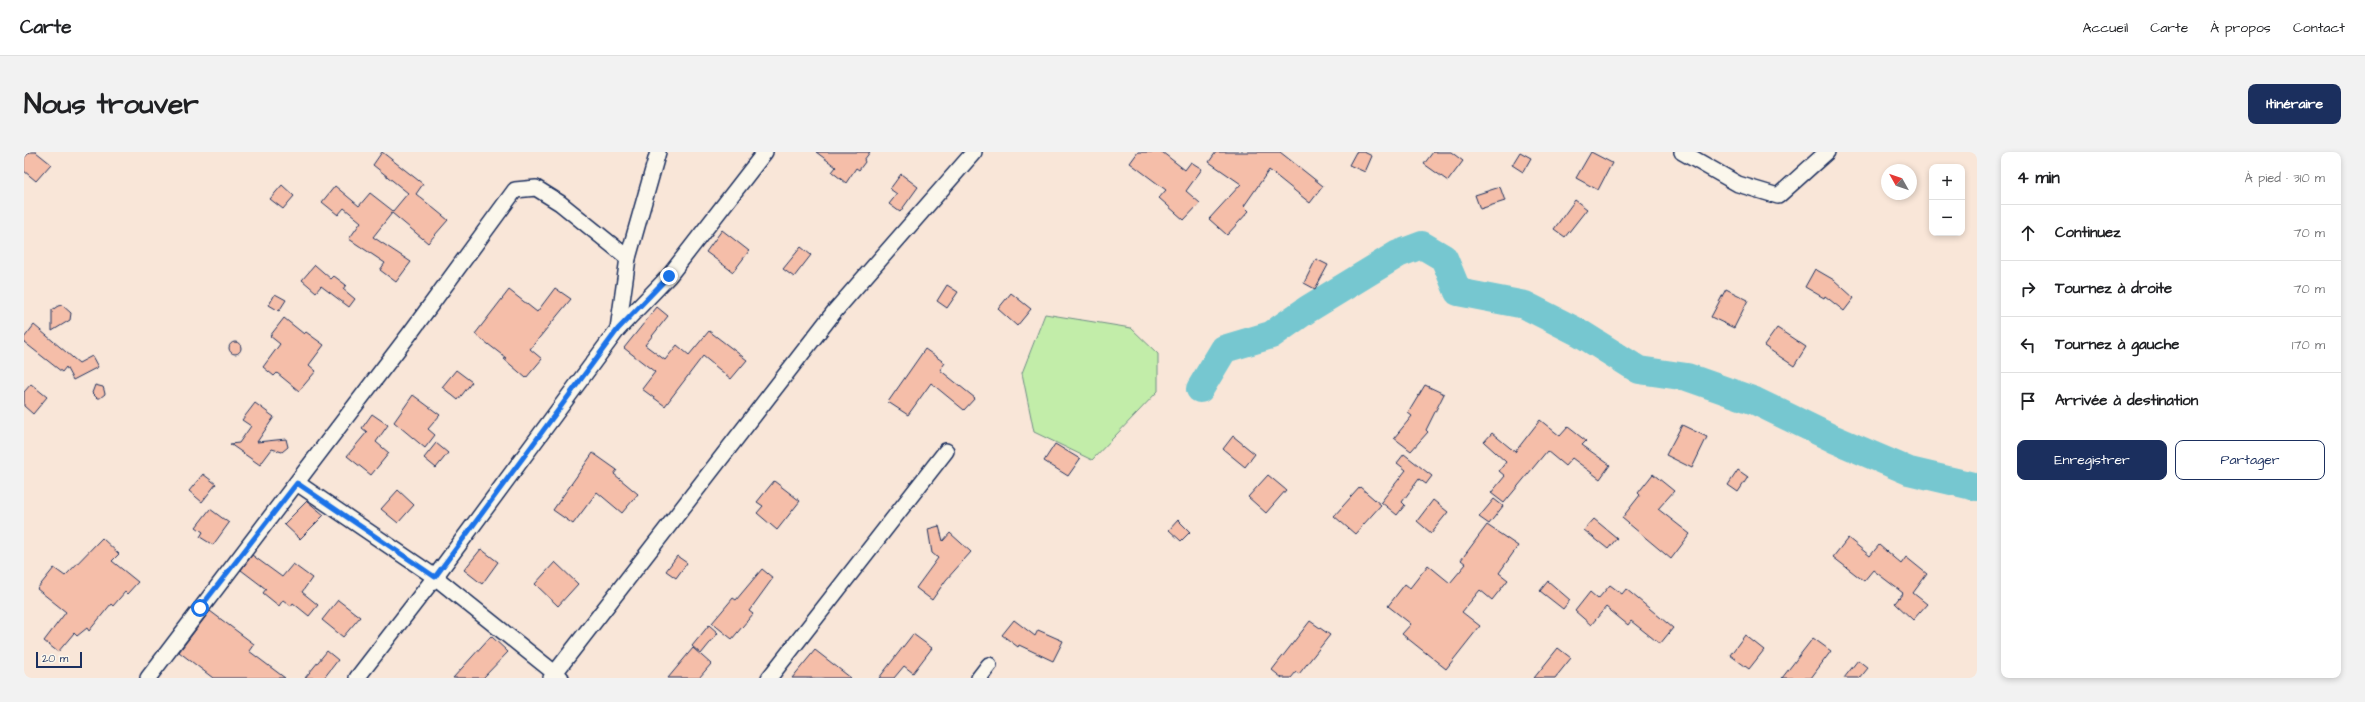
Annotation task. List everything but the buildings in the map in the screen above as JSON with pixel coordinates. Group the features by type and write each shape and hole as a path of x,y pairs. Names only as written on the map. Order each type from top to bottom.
{"street":[{"path":"618,329 628,258 658,152"},
{"path":"357,678 435,577 618,329 669,276 766,152"},
{"path":"297,483 435,577 555,677 834,312 974,152"},
{"path":"1682,152 1738,184 1778,196 1827,152"},
{"path":"148,678 297,483 515,190 536,188 560,203 628,258"},
{"path":"769,678 946,451"},
{"path":"979,678 989,665"}],"green space":[{"path":"1045,314 1131,328 1158,354 1158,391 1092,460 1034,432 1022,373"}],"waterway":[{"path":"1200,389 1224,349 1271,335 1308,309 1398,254 1422,245 1444,258 1458,292 1525,305 1580,333 1639,370 1687,377 1755,401 1834,439 1909,471 1977,487"}],"route":[{"path":"200,608 297,483 435,577 618,329 669,276"}]}
